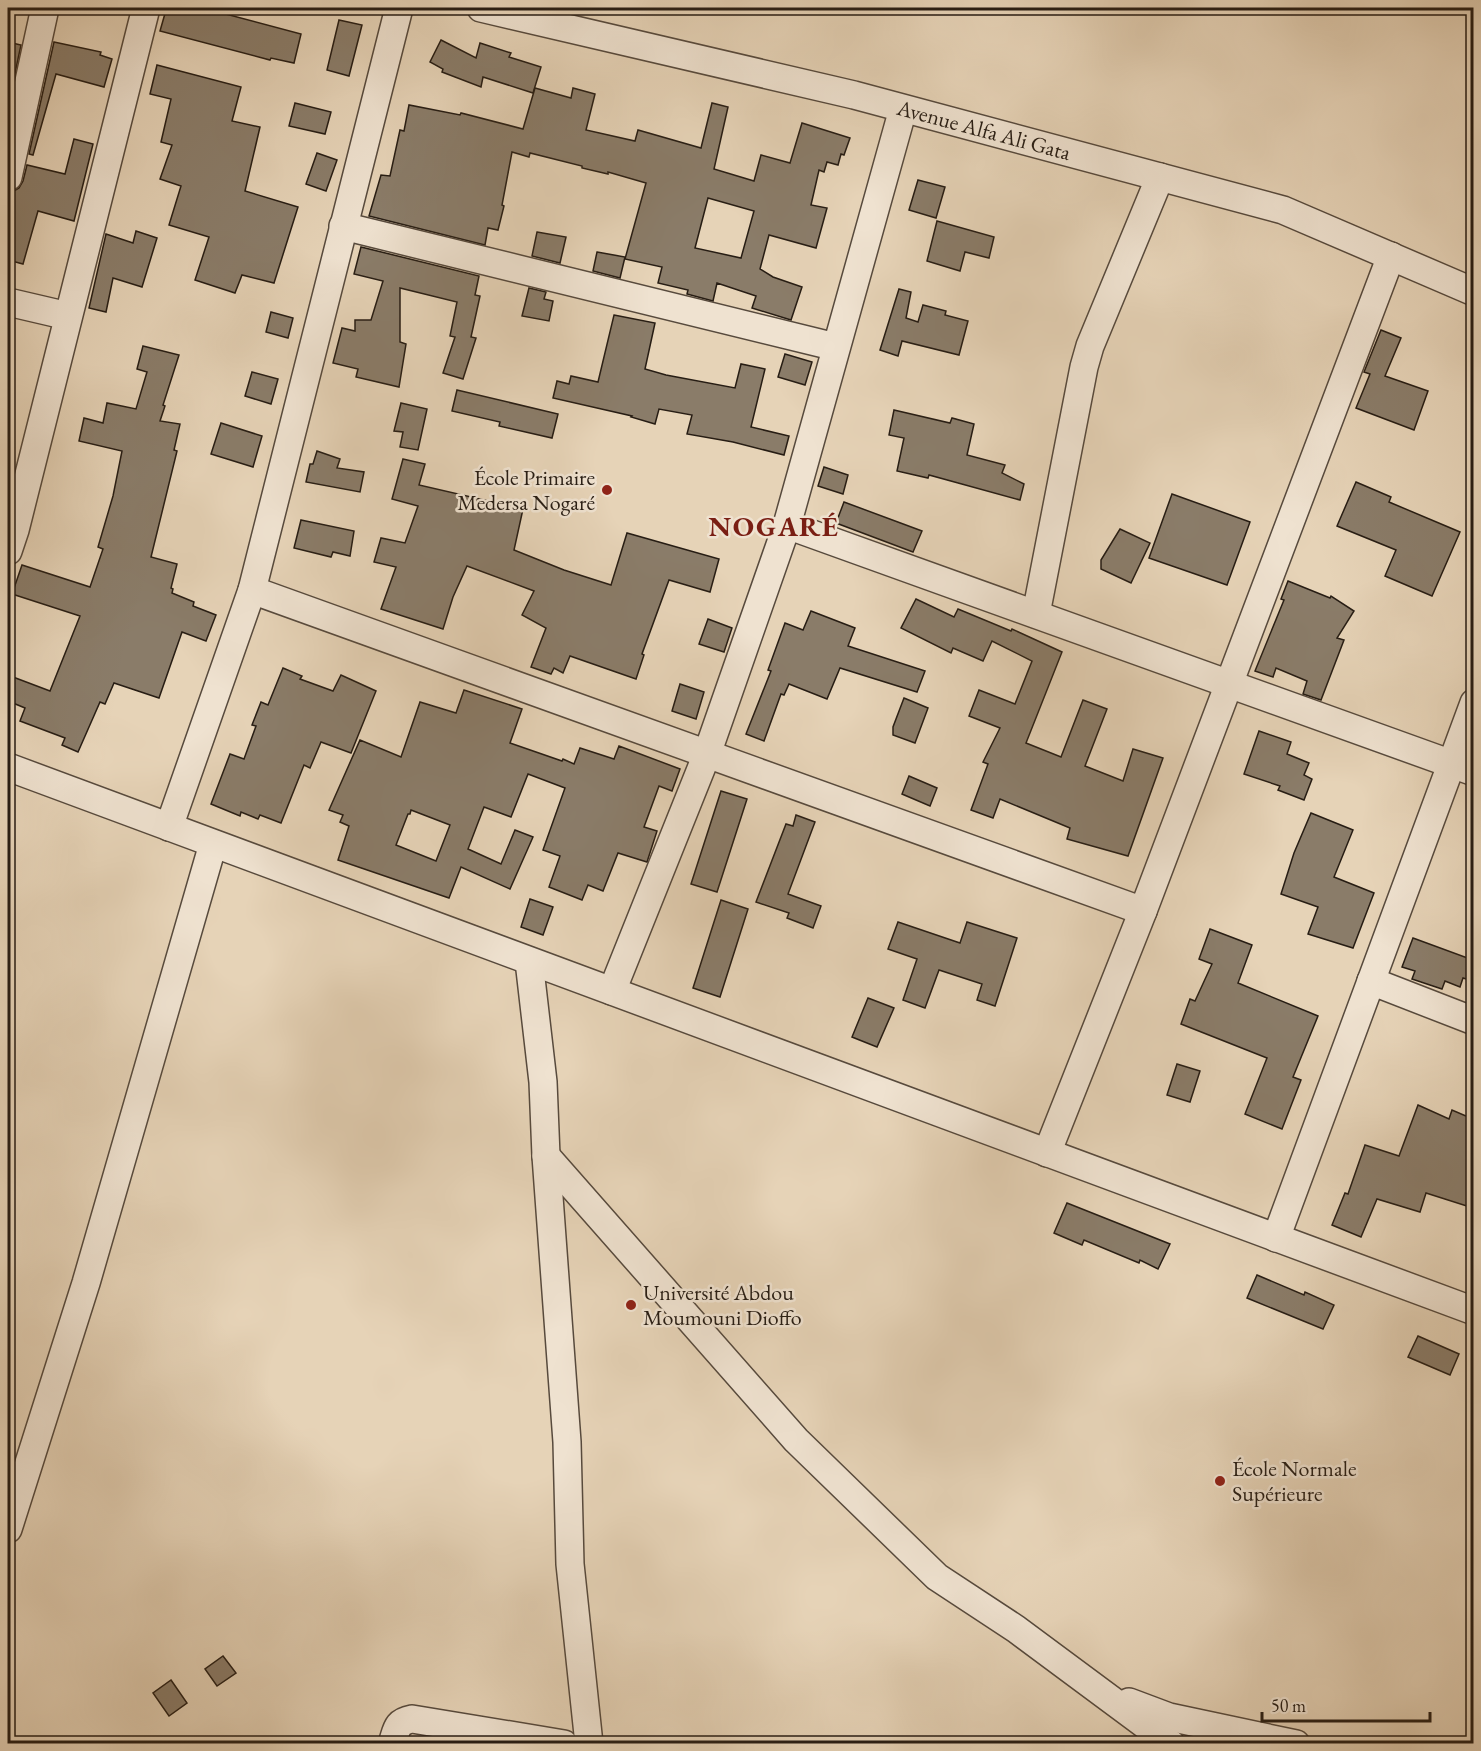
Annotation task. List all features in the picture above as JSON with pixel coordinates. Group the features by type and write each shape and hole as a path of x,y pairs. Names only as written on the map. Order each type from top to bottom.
{"street":[{"path":"8,177 15,112 45,8"},
{"path":"10,536 69,316 146,8"},
{"path":"169,827 252,590 399,8"},
{"name":"Avenue Alfa Ali Gata","path":"481,8 854,95 1283,210 1473,292"},
{"path":"612,991 707,754 787,525 903,109"},
{"path":"1036,614 1089,346 1160,177"},
{"path":"343,226 836,347"},
{"path":"1047,1153 1143,911 1390,256"},
{"path":"8,302 69,316"},
{"path":"787,525 1228,686 1462,768"},
{"path":"252,590 1143,911"},
{"path":"1276,1238 1371,981 1462,768 1473,703"},
{"path":"8,767 1473,1311"},
{"path":"8,1529 86,1283 213,844"},
{"path":"529,961 543,1082 546,1156 567,1442 570,1564 590,1743"},
{"path":"1371,981 1473,1021"},
{"path":"546,1156 796,1440 937,1576 1016,1629 1171,1743"},
{"path":"1100,1691 1169,1717 1296,1743"},
{"path":"392,1743 399,1725 403,1721 412,1719 564,1743"}],"building":[{"path":"180,8 203,8 301,34 294,63 271,58 270,60 160,31 166,10 179,13"},
{"path":"339,20 362,25 349,76 327,70"},
{"path":"441,40 476,58 480,43 511,53 509,57 541,67 533,93 483,77 481,87 442,72 443,69 430,62"},
{"path":"8,42 21,45 8,106"},
{"path":"54,42 101,52 100,55 112,59 104,87 56,74 33,155 29,154"},
{"path":"157,65 241,87 232,121 260,127 245,191 298,207 274,283 242,275 235,293 195,280 209,237 169,225 181,186 160,179 172,145 161,142 171,99 150,94"},
{"path":"535,88 571,98 573,88 595,94 586,130 635,141 638,130 701,148 712,103 728,107 714,169 754,181 761,155 790,163 802,123 850,138 838,165 827,162 824,172 819,170 811,205 827,208 816,248 769,235 760,269 773,277 802,287 791,320 752,308 756,296 717,283 713,301 687,294 688,290 658,283 662,267 625,259 646,183 608,172 608,174 582,168 582,166 530,153 529,157 512,152 498,230 488,228 485,245 369,216 381,175 390,176 400,130 404,131 409,105 460,115 461,113 523,129","holes":["708,198 754,211 741,258 695,248"]},
{"path":"295,103 331,112 325,134 289,126"},
{"path":"74,139 93,144 74,221 38,211 23,264 8,260 8,210 12,192 19,188 23,181 27,165 65,174"},
{"path":"317,153 337,160 326,191 306,184"},
{"path":"918,180 945,187 936,218 909,210"},
{"path":"937,221 994,237 989,258 965,252 960,271 927,261"},
{"path":"136,231 157,238 142,287 113,278 106,312 89,308 106,234 133,243"},
{"path":"537,232 566,237 560,263 532,256"},
{"path":"361,247 479,276 475,295 480,296 471,337 476,338 463,379 443,373 455,337 450,336 457,302 400,288 400,342 406,344 399,387 356,377 358,369 333,363 342,328 355,331 355,320 371,320 383,281 354,274"},
{"path":"597,252 625,257 620,278 593,271"},
{"path":"529,288 546,292 544,299 553,301 549,321 522,316"},
{"path":"899,289 911,292 906,318 918,322 923,305 946,311 945,315 968,321 959,355 902,341 898,356 880,350"},
{"path":"271,312 293,318 288,338 266,332"},
{"path":"614,315 655,323 645,369 735,388 741,364 765,369 751,427 789,436 784,455 733,442 687,434 692,415 659,409 655,424 632,416 553,398 557,381 569,384 571,376 598,382"},
{"path":"1381,330 1401,338 1385,376 1428,391 1414,430 1356,408 1370,374 1364,372"},
{"path":"143,346 179,355 160,421 180,424 174,450 177,451 151,557 177,564 171,588 172,593 194,602 193,606 216,615 206,641 182,632 159,698 114,683 105,704 100,702 78,752 62,745 65,738 20,721 25,708 8,701 8,689 13,677 50,691 80,616 12,594 22,565 90,587 103,549 98,547 113,496 122,451 79,441 84,418 103,423 107,403 136,409 147,372 137,369"},
{"path":"785,354 812,362 805,385 778,377"},
{"path":"252,372 278,379 271,404 245,396"},
{"path":"457,390 558,414 552,438 499,426 500,422 452,411"},
{"path":"401,403 427,409 418,450 400,447 403,432 394,431"},
{"path":"894,410 950,423 952,418 974,424 967,455 1005,465 1002,473 1024,484 1020,500 929,475 928,478 897,471 904,438 889,435"},
{"path":"221,423 262,436 253,467 211,454"},
{"path":"317,451 340,459 337,468 364,472 360,492 306,482 310,464 313,464"},
{"path":"403,459 425,464 419,485 523,509 514,550 564,570 611,585 627,533 719,559 710,592 669,580 642,654 644,655 636,679 570,656 563,673 554,668 551,674 531,667 546,628 522,615 534,591 467,566 453,597 443,629 381,609 396,567 374,562 381,538 405,543 418,506 392,499"},
{"path":"824,467 848,475 843,494 818,486"},
{"path":"1356,482 1391,497 1389,502 1460,532 1432,596 1385,576 1396,550 1337,526"},
{"path":"1172,494 1250,522 1227,585 1149,558"},
{"path":"844,502 922,531 913,552 836,523"},
{"path":"301,520 354,531 350,556 333,552 331,557 294,548"},
{"path":"1120,529 1150,543 1131,583 1101,569 1101,560"},
{"path":"1288,581 1330,598 1331,596 1354,611 1337,638 1344,640 1321,700 1303,694 1307,681 1276,668 1273,677 1255,671 1284,600 1281,599"},
{"path":"916,599 954,617 958,609 1011,631 1012,629 1062,652 1026,743 1061,757 1083,700 1107,709 1085,766 1123,781 1133,749 1163,758 1128,856 1067,839 1070,828 1000,799 993,818 971,810 988,764 983,762 1000,728 969,716 979,690 1015,704 1032,661 992,641 983,661 953,648 951,653 901,628"},
{"path":"811,611 855,628 848,646 925,671 917,692 840,668 827,699 789,684 784,695 781,694 764,741 746,734 771,671 768,670 785,623 803,630"},
{"path":"708,619 732,628 724,652 699,644"},
{"path":"283,668 302,676 300,679 333,691 341,675 376,691 351,753 321,742 310,768 304,765 281,823 260,815 258,819 241,812 240,816 211,804 230,754 244,759 256,726 252,725 261,702 268,705"},
{"path":"680,684 704,692 696,719 672,711"},
{"path":"464,690 522,709 510,743 574,764 580,748 614,759 619,746 680,769 672,791 659,786 644,827 657,831 647,862 618,853 603,891 588,885 582,900 549,887 560,856 543,850 565,788 528,774 511,817 484,807 468,849 501,864 515,830 533,837 510,889 461,867 449,898 338,860 349,826 340,822 343,815 329,810 360,740 401,757 420,702 456,713","holes":["411,810 450,825 436,861 396,845"]},
{"path":"904,698 928,708 915,743 893,735 893,727"},
{"path":"1259,731 1291,742 1287,754 1309,763 1304,775 1312,779 1304,800 1278,790 1280,786 1244,774"},
{"path":"909,776 937,788 930,806 902,794"},
{"path":"721,791 747,799 717,892 691,884"},
{"path":"1311,813 1353,830 1334,877 1374,893 1353,948 1308,934 1318,907 1281,894 1294,853"},
{"path":"796,815 815,822 788,894 821,906 813,928 787,918 789,913 756,902 786,824 793,826"},
{"path":"530,899 553,907 543,935 521,927"},
{"path":"721,900 748,909 720,997 693,988"},
{"path":"898,922 960,943 967,922 1017,938 995,1006 977,1000 982,984 939,970 925,1008 903,1000 917,959 888,949"},
{"path":"1210,929 1252,945 1238,983 1318,1016 1293,1077 1301,1080 1282,1129 1245,1114 1267,1058 1181,1024 1190,999 1195,1001 1212,964 1199,959"},
{"path":"1413,938 1473,960 1473,981 1463,978 1460,987 1445,981 1442,989 1412,979 1415,971 1402,967"},
{"path":"868,998 894,1008 877,1047 852,1037"},
{"path":"1177,1064 1200,1071 1190,1102 1167,1095"},
{"path":"1418,1105 1449,1119 1452,1110 1473,1119 1473,1208 1426,1193 1420,1212 1377,1199 1361,1237 1332,1225 1345,1193 1348,1194 1365,1145 1399,1156"},
{"path":"1067,1203 1170,1244 1158,1269 1140,1260 1139,1263 1084,1240 1082,1245 1054,1233"},
{"path":"1257,1275 1334,1305 1323,1329 1247,1298"},
{"path":"1418,1336 1459,1354 1450,1375 1408,1357"},
{"path":"223,1656 236,1673 217,1686 205,1669"},
{"path":"171,1680 187,1703 169,1716 153,1693"}],"place":[{"name":"École Primaire Medersa Nogaré","path":"607,490"},
{"name":"Université Abdou Moumouni Dioffo","path":"631,1305"},
{"name":"École Normale Supérieure","path":"1220,1481"}],"district":[{"name":"NOGARÉ","path":"774,526"}]}
